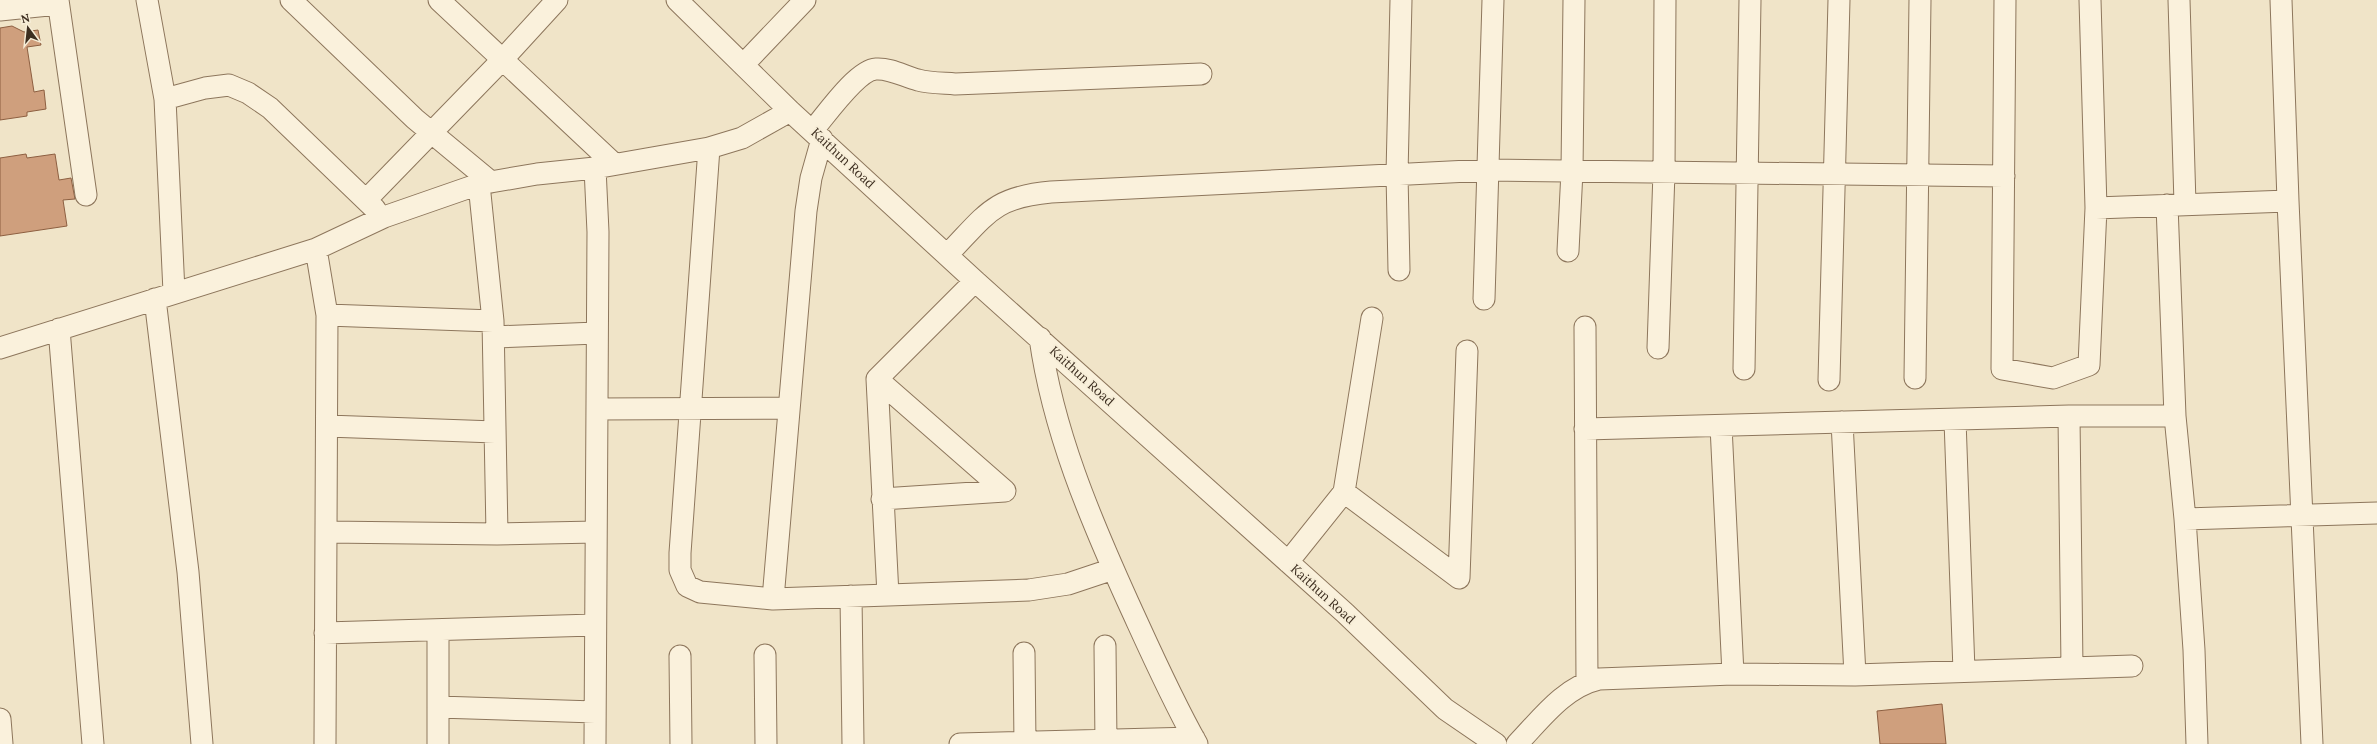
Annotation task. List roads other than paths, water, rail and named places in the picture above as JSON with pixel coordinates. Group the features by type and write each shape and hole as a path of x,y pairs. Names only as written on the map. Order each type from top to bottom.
{"street":[{"path":"147,0 164,99 165,296 202,744"},
{"path":"291,0 485,183 494,329 497,534"},
{"path":"438,0 503,60 604,166 598,232 594,744"},
{"path":"366,200 503,60 557,0"},
{"name":"Kaithun Road","path":"676,0 790,111 818,134 948,254 975,281 1288,562 1445,709 1496,744"},
{"path":"744,65 805,0"},
{"path":"1399,270 1398,174 1401,0"},
{"path":"1484,300 1493,0"},
{"path":"1568,251 1572,171 1574,0"},
{"path":"1658,348 1664,172 1664,0"},
{"path":"1744,369 1750,0"},
{"path":"1829,380 1839,0"},
{"path":"1915,378 1920,0"},
{"path":"2005,0 2002,369 2053,378 2089,365 2096,208 2090,0"},
{"path":"2179,0 2176,204 2176,416 2185,519 2197,719 2197,744"},
{"path":"2281,0 2288,201 2312,744"},
{"path":"0,10 58,2 86,195"},
{"path":"773,599 806,211 818,134 857,80 866,72 876,69 890,71 919,81 955,84 1201,74"},
{"path":"164,99 205,88 229,85 248,93 270,108 384,218"},
{"path":"0,348 316,249 384,218 485,183 537,174 604,166 709,148 742,138 790,111"},
{"path":"709,148 680,553 680,570 684,581 692,590 773,599 1029,590 1068,584 1113,570"},
{"path":"948,254 991,210 1003,202 1026,194 1489,170 2004,176"},
{"path":"2096,208 2288,201"},
{"path":"316,249 327,315 325,744"},
{"path":"888,595 877,379 975,281"},
{"path":"327,315 494,329 597,333"},
{"path":"1288,562 1344,492 1372,318"},
{"path":"1585,327 1587,681"},
{"path":"59,330 93,744"},
{"path":"960,744 1196,741 1152,655 1113,570 1058,424 1045,375 1040,338"},
{"path":"1344,492 1459,578 1467,351"},
{"path":"877,379 1005,491 882,499"},
{"path":"597,409 789,408"},
{"path":"1585,429 2069,416 2176,416"},
{"path":"2069,416 2072,668"},
{"path":"1955,420 1964,671"},
{"path":"1842,422 1855,675"},
{"path":"327,426 495,432"},
{"path":"1721,426 1733,674"},
{"path":"2185,519 2303,517 2377,513"},
{"path":"327,532 497,534 596,532"},
{"path":"851,596 853,744"},
{"path":"325,632 594,625"},
{"path":"438,630 438,744"},
{"path":"1105,646 1106,742"},
{"path":"1024,653 1025,743"},
{"path":"765,655 766,744"},
{"path":"680,656 681,744"},
{"path":"1517,744 1562,698 1587,681 1610,677 1733,674 1855,675 2132,666"},
{"path":"438,707 595,712"},
{"path":"0,719 2,744"}]}
